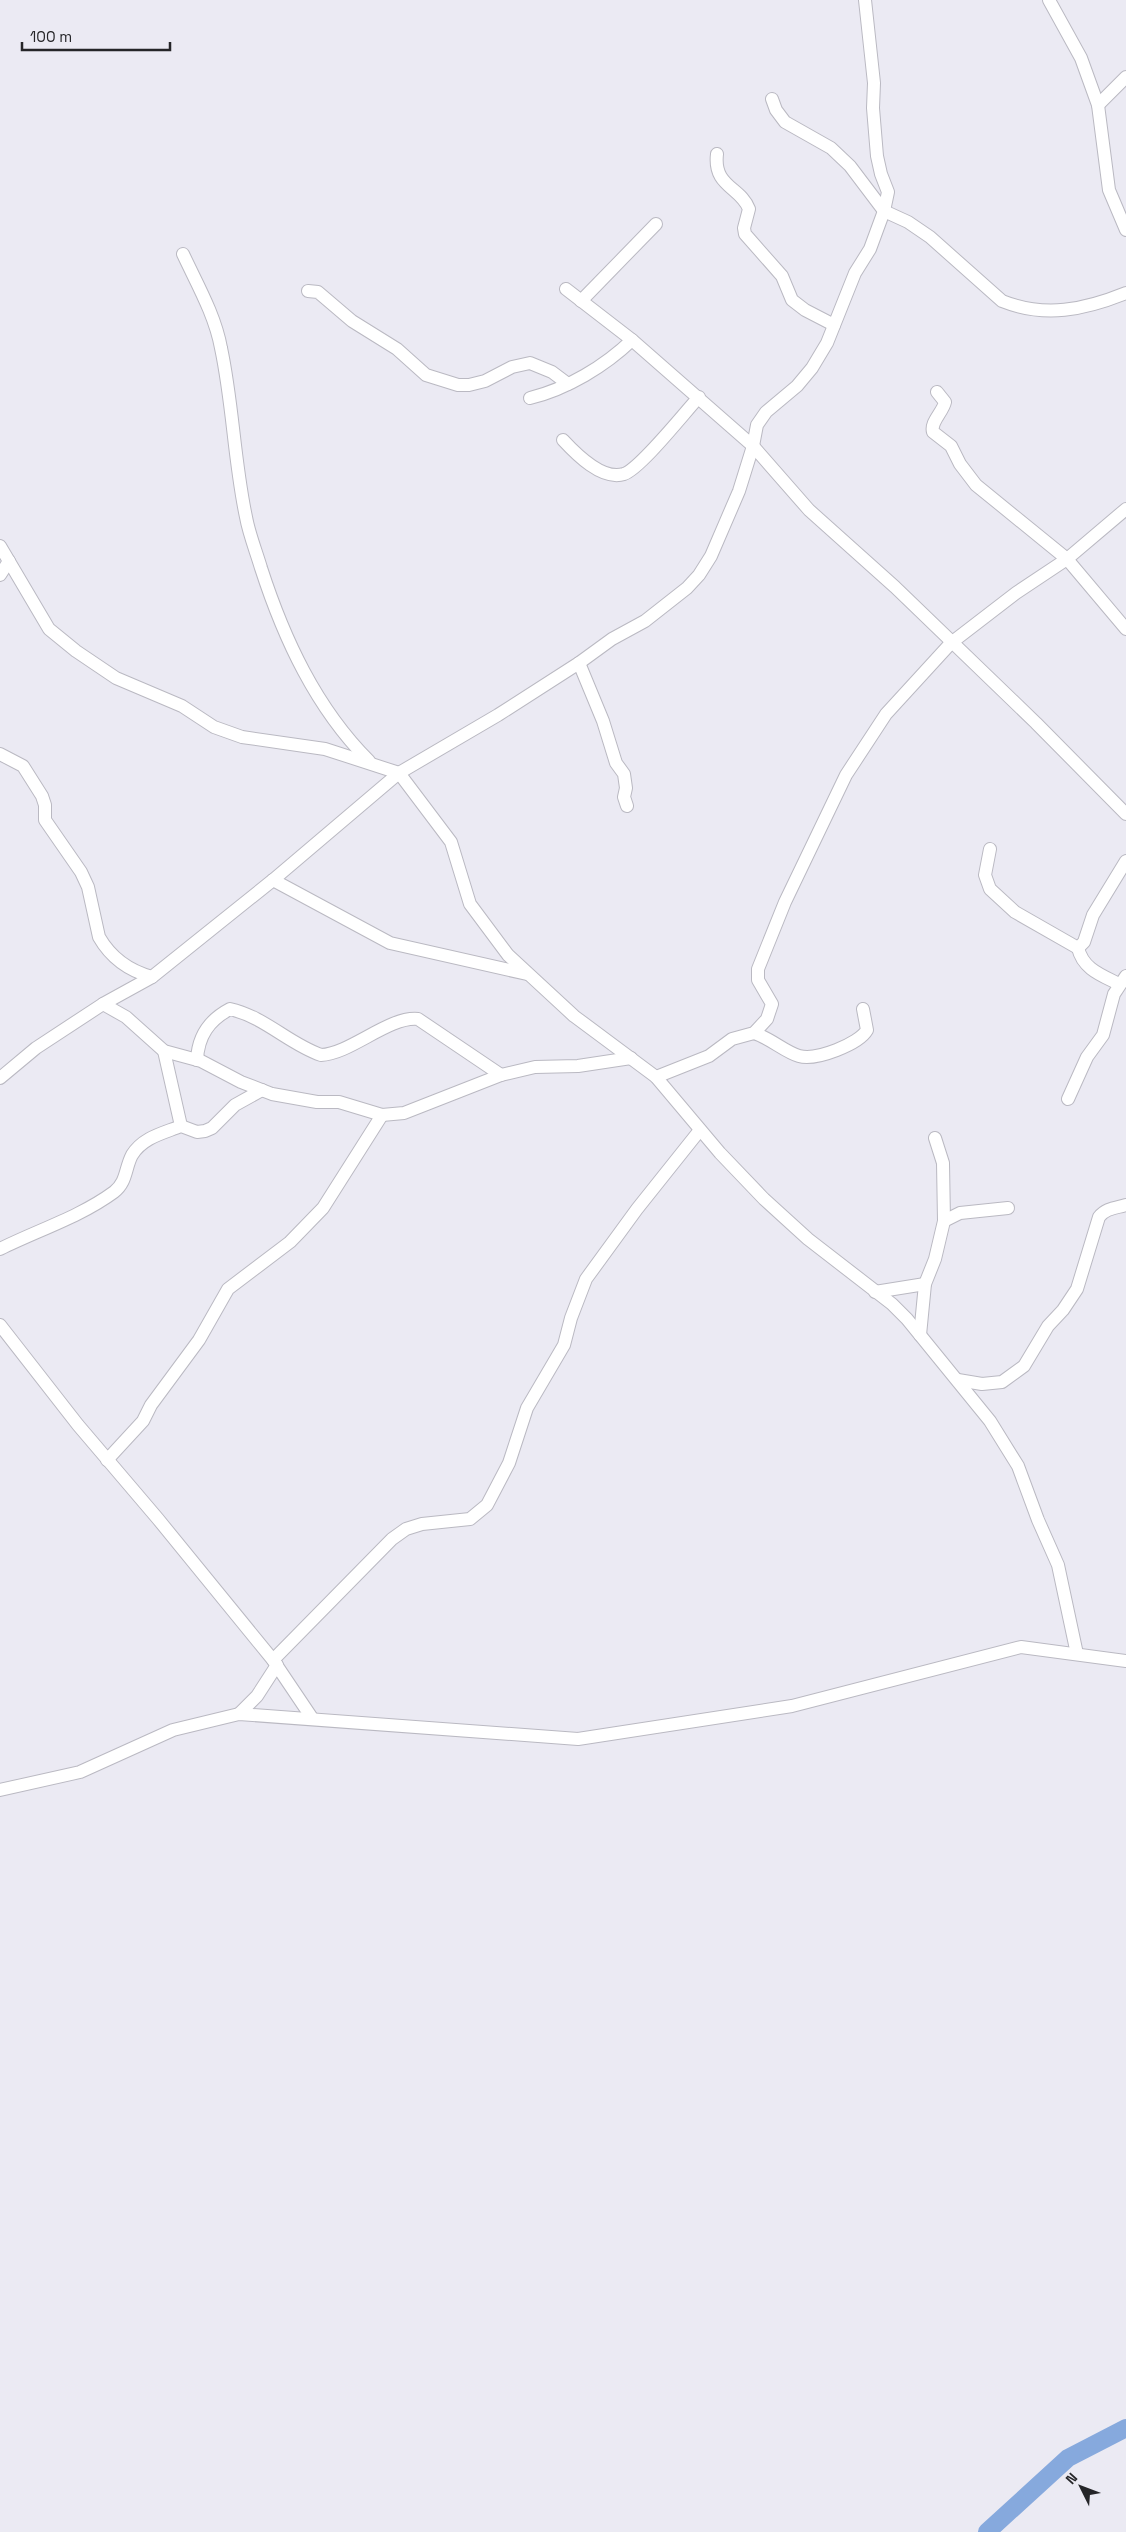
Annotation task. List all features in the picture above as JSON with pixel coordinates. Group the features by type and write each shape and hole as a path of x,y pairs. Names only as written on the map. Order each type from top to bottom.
{"street":[{"path":"0,1078 36,1048 103,1004 152,977 273,880 399,772 483,724 579,663 612,639 660,611 699,575 711,556 739,492 753,446 757,425 761,418 805,377 827,343 855,273 870,248 884,211 888,192 877,156 873,108 874,83 865,0"},
{"path":"1049,0 1081,58 1098,105 1109,190 1126,230"},
{"path":"1098,105 1126,77"},
{"path":"772,99 776,110 785,122 831,148 850,166 884,211 908,222 930,237 994,296 1016,306 1042,311 1065,311 1099,304 1126,293"},
{"path":"717,154 716,163 723,180 729,188 745,201 750,209 744,223 745,234 782,276 792,300 805,310 834,325"},
{"path":"581,301 656,224"},
{"path":"183,254 208,306 221,347 246,519 271,600 292,648 330,716 346,738 371,764"},
{"path":"566,289 632,340 753,446 809,510 895,587 1036,723 1126,814"},
{"path":"308,291 318,292 340,313 390,343 417,369 432,377 458,385 469,385 485,381 512,367 530,363 552,372 568,384"},
{"path":"530,398 568,384 603,362 632,340"},
{"path":"937,392 945,402 943,410 933,424 933,432 951,446 960,464 976,485 1067,559 1126,629"},
{"path":"563,440 574,452 599,470 614,474 624,474 656,445 699,397"},
{"path":"656,1077 709,1056 732,1039 754,1033 767,1019 772,1004 758,980 758,969 785,902 846,775 886,714 951,643 1016,593 1067,559 1126,509"},
{"path":"0,546 49,629 76,651 116,678 182,706 214,727 242,737 324,749 399,772 451,842 470,904 508,955 574,1016 656,1077 700,1130 764,1199 808,1239 892,1304 958,1380 990,1421 1018,1466 1038,1520 1058,1565 1077,1654"},
{"path":"1,574 9,561"},
{"path":"1,574 16,574"},
{"path":"579,663 604,721 616,763 624,774 626,788 624,797 627,806"},
{"path":"0,754 23,766 42,796 45,805 45,820 81,872 88,887 99,937 103,944 117,960 137,974 152,977"},
{"path":"990,849 985,874 990,889 1015,912 1078,948 1080,957 1087,967 1123,980 1114,994 1103,1035 1087,1057 1068,1099"},
{"path":"1078,948 1084,942 1097,908 1126,861"},
{"path":"273,880 390,942 527,974"},
{"path":"124,993 126,1017"},
{"path":"103,1004 126,1017 164,1051 197,1060 262,1090 317,1102 339,1102 382,1115 404,1113 501,1075 535,1067 578,1066 631,1058"},
{"path":"754,1033 800,1056 816,1056 840,1048 862,1037 867,1030 863,1009"},
{"path":"197,1060 202,1034 211,1022 230,1010 272,1026 294,1041 321,1055 378,1033 408,1018 418,1019 501,1075"},
{"path":"164,1051 181,1126"},
{"path":"0,1249 52,1226 114,1192 124,1180 133,1154 144,1143 181,1126 197,1132 205,1131 235,1105 262,1090"},
{"path":"107,1460 143,1421 151,1405 199,1340 228,1289 268,1260 310,1223 323,1208 382,1115"},
{"path":"239,1714 257,1696 275,1663 392,1539 406,1529 422,1524 470,1519 488,1505 509,1462 528,1408 564,1345 571,1318 586,1279 636,1209 700,1130"},
{"path":"920,1335 925,1284 944,1221 943,1163 935,1138"},
{"path":"958,1380 982,1384 1002,1382 1024,1366 1048,1326 1063,1310 1077,1289 1098,1217 1108,1210 1126,1205"},
{"path":"944,1221 960,1213 1008,1208"},
{"path":"875,1292 925,1284"},
{"path":"0,1326 13,1345 275,1663 312,1718"},
{"path":"0,1790 80,1772 173,1730 239,1714 578,1739 792,1706 1021,1647 1126,1661"}],"waterway":[{"path":"987,2532 1068,2458 1126,2428"}]}
